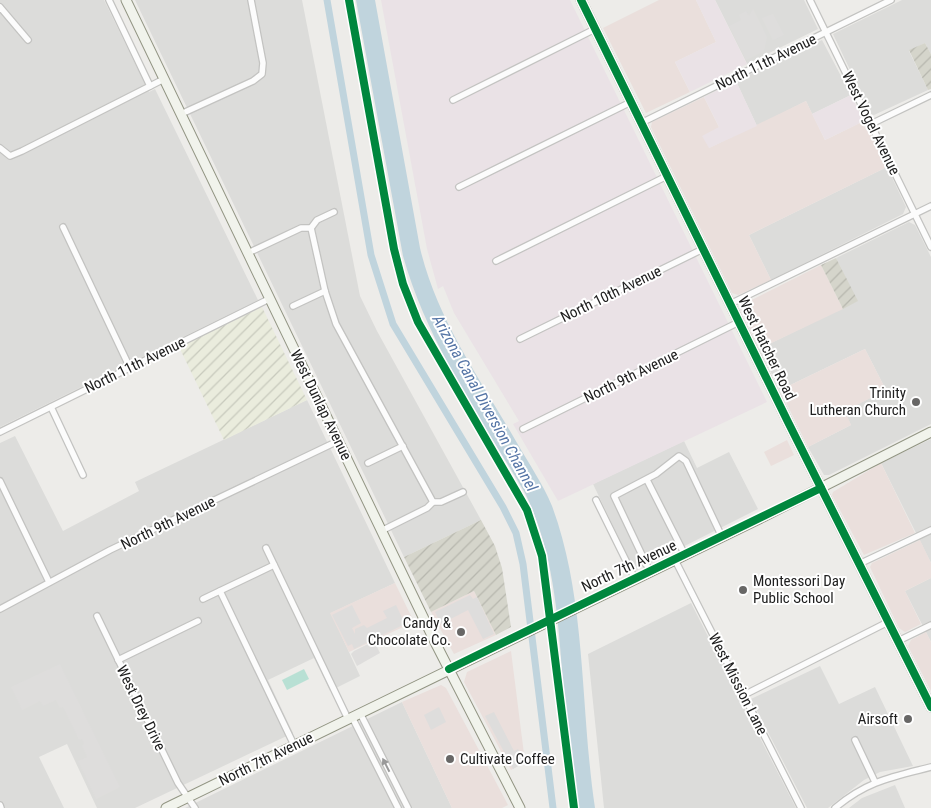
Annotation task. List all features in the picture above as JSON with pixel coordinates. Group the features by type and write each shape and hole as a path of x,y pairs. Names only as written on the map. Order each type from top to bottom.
{"main road":[{"name":"West Dunlap Avenue","path":"126,0 381,531 520,808"},
{"name":"West Hatcher Road","path":"581,0 931,707"},
{"name":"North 7th Avenue","path":"166,808 722,537 931,432"}],"street":[{"path":"109,0 150,86"},
{"path":"180,114 262,74 263,63 251,0"},
{"name":"West Vogel Avenue","path":"810,0 931,247"},
{"name":"North 11th Avenue","path":"641,123 891,0"},
{"path":"0,7 28,40"},
{"path":"453,100 595,29"},
{"path":"0,148 10,156 164,79"},
{"path":"871,124 931,95"},
{"path":"459,187 631,102"},
{"path":"496,260 667,176"},
{"path":"730,304 931,206"},
{"path":"334,212 317,220 311,228 325,291 342,336 433,502"},
{"path":"63,227 130,368"},
{"path":"248,253 301,228 311,228"},
{"name":"North 10th Avenue","path":"520,339 703,249"},
{"path":"293,306 325,291"},
{"name":"North 11th Avenue","path":"0,432 270,299"},
{"name":"North 9th Avenue","path":"523,429 739,322"},
{"path":"51,407 83,474"},
{"name":"North 9th Avenue","path":"0,608 33,593 49,582 338,441"},
{"path":"368,463 403,446"},
{"path":"650,572 614,496 646,480 679,456 686,461 722,537"},
{"path":"646,480 685,555"},
{"path":"0,481 49,582"},
{"path":"381,531 427,508 433,502 441,502 463,492"},
{"path":"596,500 635,579"},
{"path":"859,564 931,530"},
{"path":"266,548 353,716 398,808"},
{"name":"West Mission Lane","path":"675,560 801,808"},
{"path":"203,599 274,566"},
{"path":"220,591 294,745"},
{"name":"West Drey Drive","path":"97,616 178,782 195,808"},
{"path":"118,660 198,621"},
{"path":"744,695 888,622"},
{"path":"898,641 931,625"},
{"path":"353,716 408,808"},
{"path":"855,740 875,782"},
{"path":"835,808 875,782 931,767"}],"shaded area":[{"path":"0,0 104,0 149,92 155,89 258,300 0,427"},
{"path":"135,0 302,0 360,296 377,331 481,520 404,557"},
{"path":"381,0 570,0 767,402 558,501 513,424 519,421 454,313 443,286 438,289 427,249"},
{"path":"659,0 696,0 716,42 675,62 690,92 646,113 603,28"},
{"path":"696,0 715,0 747,64 690,92 675,62 716,42"},
{"path":"715,0 804,0 818,29 747,64"},
{"path":"902,0 931,0 931,54 925,43 909,51 928,90 874,115 871,114 833,34"},
{"path":"753,9 767,37 764,51 746,60 729,26 741,20 739,15 746,11 749,16"},
{"path":"773,14 784,35 773,40 762,18"},
{"path":"822,40 851,95 812,114 806,101 757,126 736,81"},
{"path":"925,43 931,54 931,89 928,90 909,50"},
{"path":"736,81 757,126 709,148 702,136 719,127 704,97"},
{"path":"851,95 864,121 825,140 812,114"},
{"path":"704,97 719,127 709,148 806,101 825,140 864,121 887,167 749,235 771,280 738,295 732,293 651,127 652,122"},
{"path":"887,167 906,207 903,214 771,280 749,235"},
{"path":"909,222 915,225 931,257 931,424 829,475 824,475 808,447 851,425 844,411 886,390 865,349 780,390 759,349 857,301 836,258"},
{"path":"836,258 858,301 843,309 821,265"},
{"path":"821,265 843,309 759,349 740,306"},
{"path":"262,307 307,400 224,440 179,347"},
{"path":"865,349 886,390 845,411 851,425 808,447 780,390"},
{"path":"307,400 395,583 331,613 360,676 330,691 314,658 268,680 293,733 135,808 97,808 67,744 39,757 64,808 0,808 0,443 15,436 63,531 139,491 135,482"},
{"path":"931,439 931,563 881,463"},
{"path":"787,440 794,455 771,466 764,452"},
{"path":"684,441 697,468 729,452 758,509 635,571 593,484"},
{"path":"881,463 915,533 864,555 832,495 833,492"},
{"path":"481,520 495,546 502,568 511,627 496,635 474,591 431,612 404,557"},
{"path":"920,540 931,563 931,578 905,591 921,624 905,632 899,628 870,567 872,563"},
{"path":"931,578 931,642 905,591"},
{"path":"395,583 414,622 349,652 330,613"},
{"path":"474,591 496,635 454,654 431,612"},
{"path":"470,595 473,599 477,597 494,634 483,639 468,610 441,624 435,612"},
{"path":"691,603 796,808 604,808 588,654"},
{"path":"352,605 361,623 352,628 355,634 355,629 364,625 367,628 387,618 383,611 396,605 405,624 354,649 352,644 348,646 332,615"},
{"path":"926,632 931,642 931,691 908,646 911,640"},
{"path":"374,641 380,653 357,666 351,654"},
{"path":"511,651 525,762 511,770 464,682 467,672"},
{"path":"60,664 120,787 96,799 78,761 87,757 82,746 84,744 82,739 79,740 63,707 60,708 56,700 43,706 40,701 22,710 11,687"},
{"path":"820,666 839,704 875,687 913,766 880,772 864,780 828,808 807,808 751,699"},
{"path":"441,685 446,688 508,805 502,808 452,808 402,702"},
{"path":"402,702 452,808 185,808"},
{"path":"439,707 446,722 431,730 424,715"},
{"path":"494,712 514,751 518,749 525,762 513,769 485,716"},
{"path":"895,785 905,808 849,808 862,798"}],"green space":[{"path":"304,669 309,679 287,690 282,680"}],"water":[{"name":"Arizona Canal Diversion Channel","path":"356,0 375,0 420,248 437,300 461,349 536,474 552,506 563,542 577,617 595,808 576,808 553,586 535,516 525,493 440,349 413,288 403,256"}],"waterway":[{"path":"327,0 371,255 393,324 503,507 516,533 523,564 553,808"}],"cycle path":[{"path":"349,0 394,249 403,284 418,322 527,510 542,556 574,808"},
{"path":"581,0 788,422 931,707"},
{"path":"449,669 821,488"}],"place":[{"name":"Trinity Lutheran Church","path":"916,402"},
{"name":"Montessori Day Public School","path":"743,590"},
{"name":"Candy & Chocolate Co.","path":"461,632"},
{"name":"Airsoft","path":"908,719"},
{"name":"Cultivate Coffee","path":"450,759"}]}
